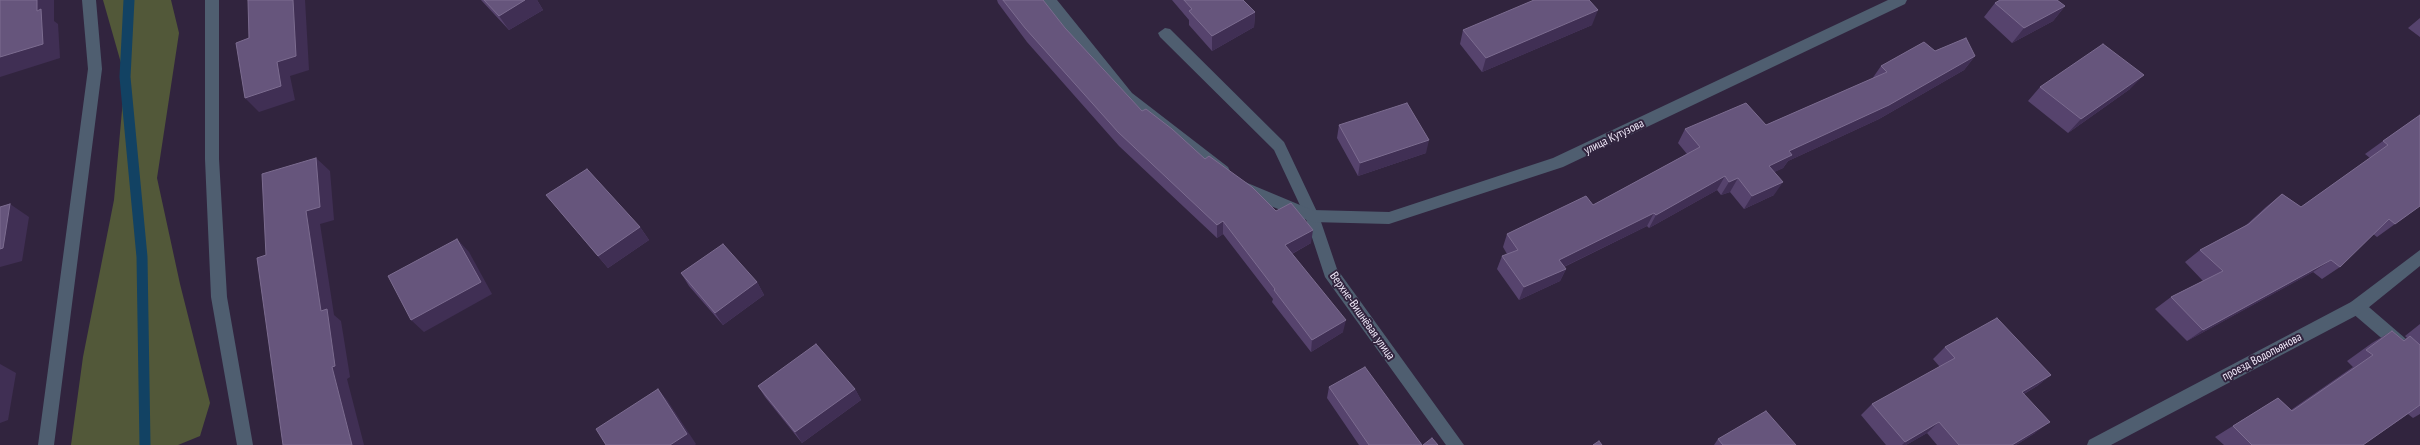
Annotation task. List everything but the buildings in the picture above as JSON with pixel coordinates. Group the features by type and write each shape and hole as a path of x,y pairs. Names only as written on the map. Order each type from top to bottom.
{"street":[{"path":"46,445 95,69 89,0"},
{"path":"212,0 212,159 219,297 244,445"},
{"path":"1049,0 1127,96 1252,193 1312,216"},
{"name":"улица Кутузова","path":"1312,216 1390,218 1558,163 1900,0"},
{"name":"Верхне-Вишнёвая улица","path":"1165,33 1279,146 1312,216 1330,272 1456,445"},
{"name":"проезд Водопьянова","path":"2095,445 2357,307 2420,257"},
{"path":"2357,307 2420,361"}],"green space":[{"path":"103,0 171,0 179,33 157,178 180,284 210,403 200,436 178,445 71,445 83,357 114,200 125,77"}],"waterway":[{"path":"129,0 125,77 142,257 145,445"}]}
